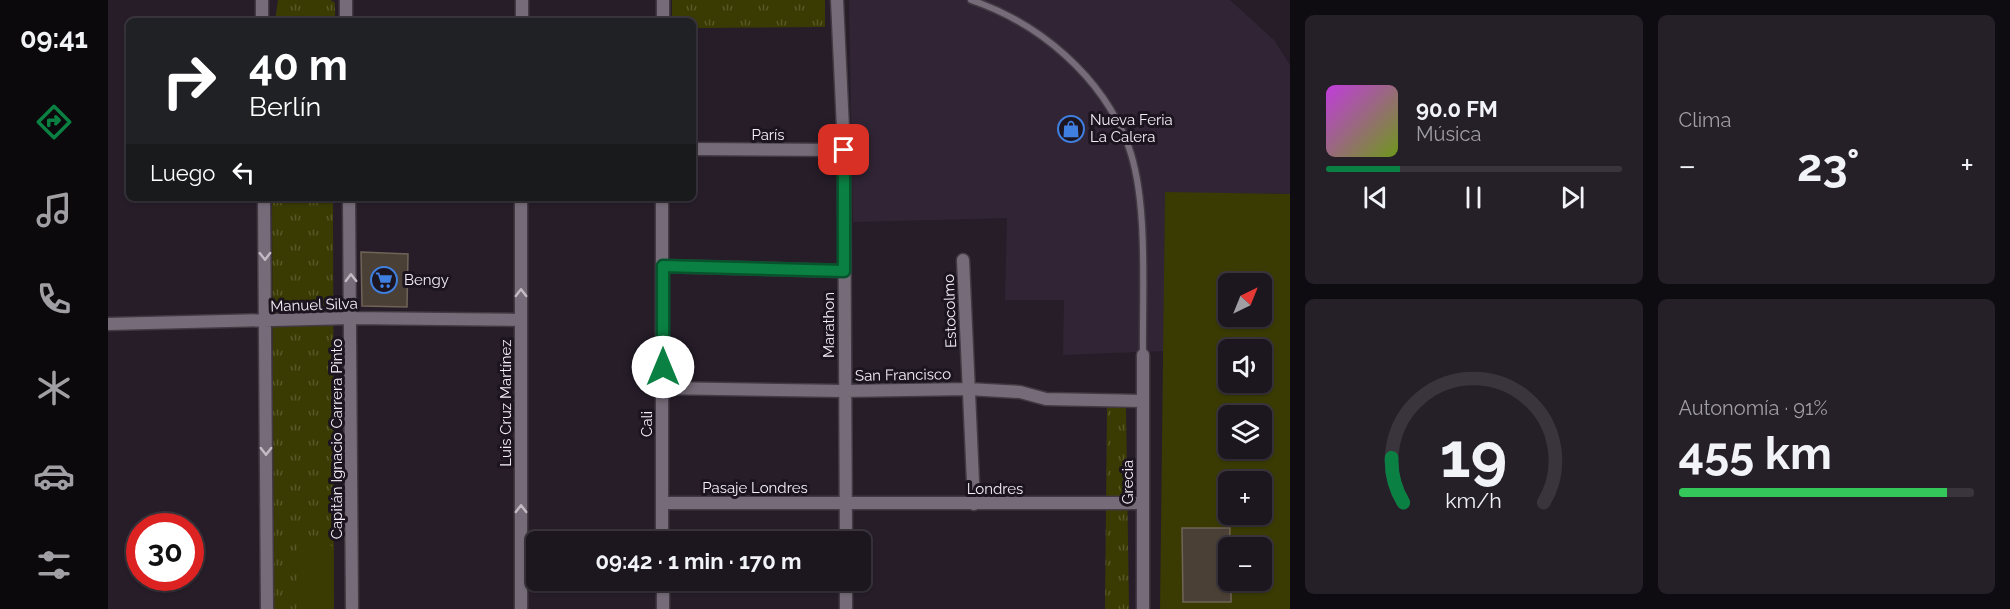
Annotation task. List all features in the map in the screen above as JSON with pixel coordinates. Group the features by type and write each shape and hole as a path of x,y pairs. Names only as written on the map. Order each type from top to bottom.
{"street":[{"path":"262,0 262,18"},
{"path":"346,0 346,18"},
{"path":"522,0 522,18"},
{"path":"663,0 663,18"},
{"name":"Marathon","path":"837,0 844,150 846,531"},
{"name":"París","path":"696,149 844,150"},
{"path":"264,201 267,609"},
{"name":"Capitán Ignacio Carrera Pinto","path":"349,201 352,318 352,609"},
{"name":"Luis Cruz Martínez","path":"521,609 522,201"},
{"name":"Cali","path":"662,201 663,531"},
{"name":"Estocolmo","path":"963,260 974,504"},
{"path":"663,266 844,271"},
{"name":"Manuel Silva","path":"108,324 266,322 352,318 521,320"},
{"name":"Grecia","path":"1143,355 1143,609"},
{"name":"San Francisco","path":"663,388 844,391 968,389 1020,392 1046,399 1143,401"},
{"name":"Pasaje Londres","path":"662,503 847,503"},
{"name":"Londres","path":"847,503 1143,503"},
{"path":"663,591 663,609"},
{"path":"846,591 846,609"}],"lane":[{"path":"971,0 1001,10 1044,36 1083,73 1106,103 1128,146 1139,200 1143,355"}],"shaded area":[{"name":"Nueva Feria La Calera","path":"849,0 1230,0 1274,40 1290,65 1290,194 1165,193 1164,351 1063,355 1064,300 1005,300 1007,218 853,222"}],"green space":[{"path":"278,0 331,0 335,3 335,18 275,18"},
{"path":"672,0 825,0 825,27 696,28 696,18 672,18"},
{"path":"1165,192 1290,194 1290,609 1160,609"},
{"path":"272,201 333,201 334,609 274,609"},
{"path":"1107,405 1126,407 1129,609 1105,609"},
{"path":"297,546 332,546 334,609 298,609"}],"building":[{"name":"Bengy","path":"361,252 408,254 407,307 362,306"},
{"path":"1182,528 1230,528 1230,537 1218,537 1218,591 1231,591 1231,602 1183,602"}],"place":[{"name":"Nueva Feria La Calera","path":"1071,129"},
{"name":"Bengy","path":"384,280"}],"route":[{"path":"663,367 663,266 844,271 844,150"}]}
